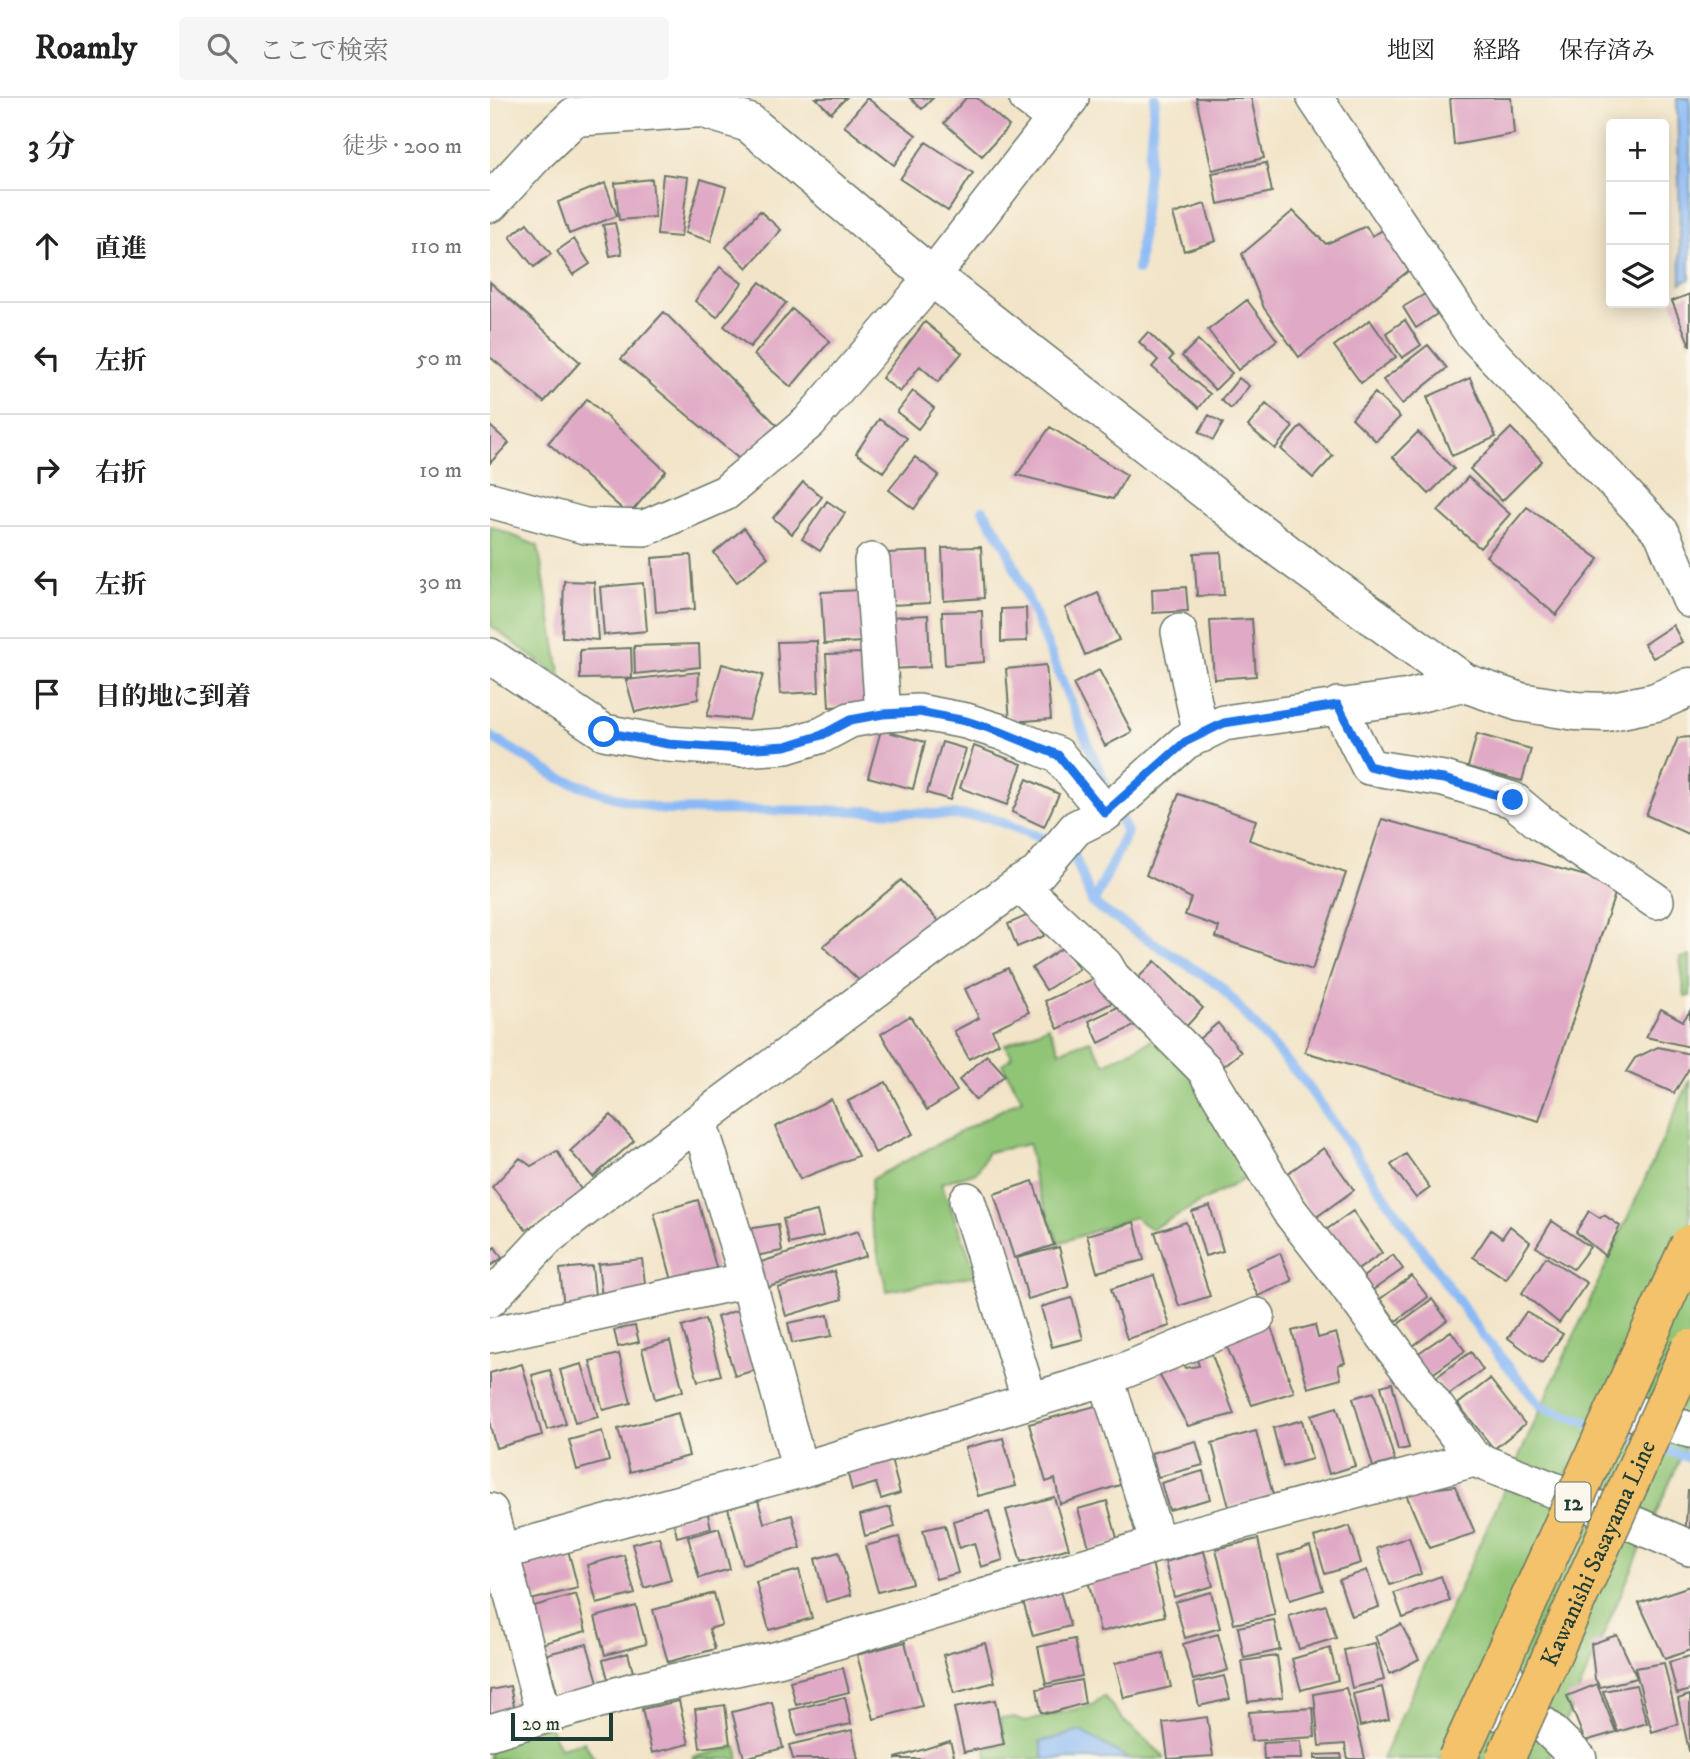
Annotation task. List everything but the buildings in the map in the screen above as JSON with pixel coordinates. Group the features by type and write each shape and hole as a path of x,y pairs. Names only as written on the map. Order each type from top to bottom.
{"main road":[{"name":"Kawanishi Sasayama Line","path":"1457,1759 1690,1244"},
{"name":"Kawanishi Sasayama Line","path":"1506,1759 1690,1349"}],"street":[{"path":"1315,98 1472,333 1676,527 1690,600"},
{"path":"490,203 574,117 646,104 701,108 749,123 931,276 1286,553 1465,683 1520,702 1576,711 1607,712 1656,702 1690,687"},
{"path":"490,500 585,526 645,528 725,493 809,422 916,297 1051,105"},
{"path":"872,561 883,714"},
{"path":"1180,632 1201,735"},
{"path":"490,656 604,732 668,744 741,749 786,746 822,735 850,720 883,714 919,712 966,721 1058,755 1091,821"},
{"path":"490,1299 547,1238 1032,874 1185,742 1224,723 1409,696 1465,683"},
{"path":"1338,705 1369,766 1397,773 1444,779 1513,800 1538,821 1656,901"},
{"path":"1032,874 1112,977 1204,1069 1288,1209 1474,1459 1690,1548"},
{"path":"699,1122 748,1280 800,1470"},
{"path":"967,1200 1030,1401"},
{"path":"1445,1759 1479,1708 1574,1498 1690,1225"},
{"path":"490,1335 748,1280"},
{"path":"1574,1498 1628,1412 1690,1280"},
{"path":"496,1553 800,1470 1030,1401 1106,1377 1256,1315"},
{"path":"1106,1377 1158,1545"},
{"path":"1628,1412 1690,1430"},
{"path":"490,1732 634,1690 778,1659 1158,1545 1474,1459"},
{"path":"490,1511 496,1553 544,1716"},
{"path":"1479,1708 1544,1725 1579,1759"}],"green space":[{"path":"490,526 538,546 561,678 490,625"},
{"path":"1690,956 1690,996 1685,997 1680,958"},
{"path":"1048,1026 1060,1051 1090,1040 1105,1064 1157,1037 1207,1084 1259,1171 1151,1229 1134,1217 1059,1243 1034,1179 1029,1144 988,1152 977,1172 941,1183 977,1275 887,1291 869,1216 872,1179 1022,1099 1002,1064 1013,1057 1005,1045"},
{"path":"1690,1080 1690,1436 1549,1759 1382,1759"},
{"path":"1104,1696 1124,1721 1164,1756 1164,1759 987,1759 986,1749 1005,1744 1000,1718 1014,1718 1024,1722 1092,1705"},
{"path":"545,1718 560,1748 584,1742 595,1759 490,1759 490,1735"},
{"path":"737,1747 739,1759 693,1759 693,1757"}],"water":[{"path":"1677,98 1690,98 1690,279 1681,283"},
{"path":"1081,1731 1129,1759 1044,1759 1040,1742"}],"waterway":[{"path":"1138,270 1155,98"},
{"path":"983,510 1005,544 1109,794"},
{"path":"490,736 559,778 663,810 880,811 988,817 1072,850 1093,904 1219,985 1304,1081 1483,1336 1542,1407 1690,1458"},
{"path":"1093,904 1127,832 1117,812"}],"route":[{"path":"604,732 668,744 741,749 786,746 822,735 850,720 883,714 919,712 966,721 1058,755 1105,813 1185,742 1224,723 1338,705 1369,766 1397,773 1444,779 1513,800"}]}
